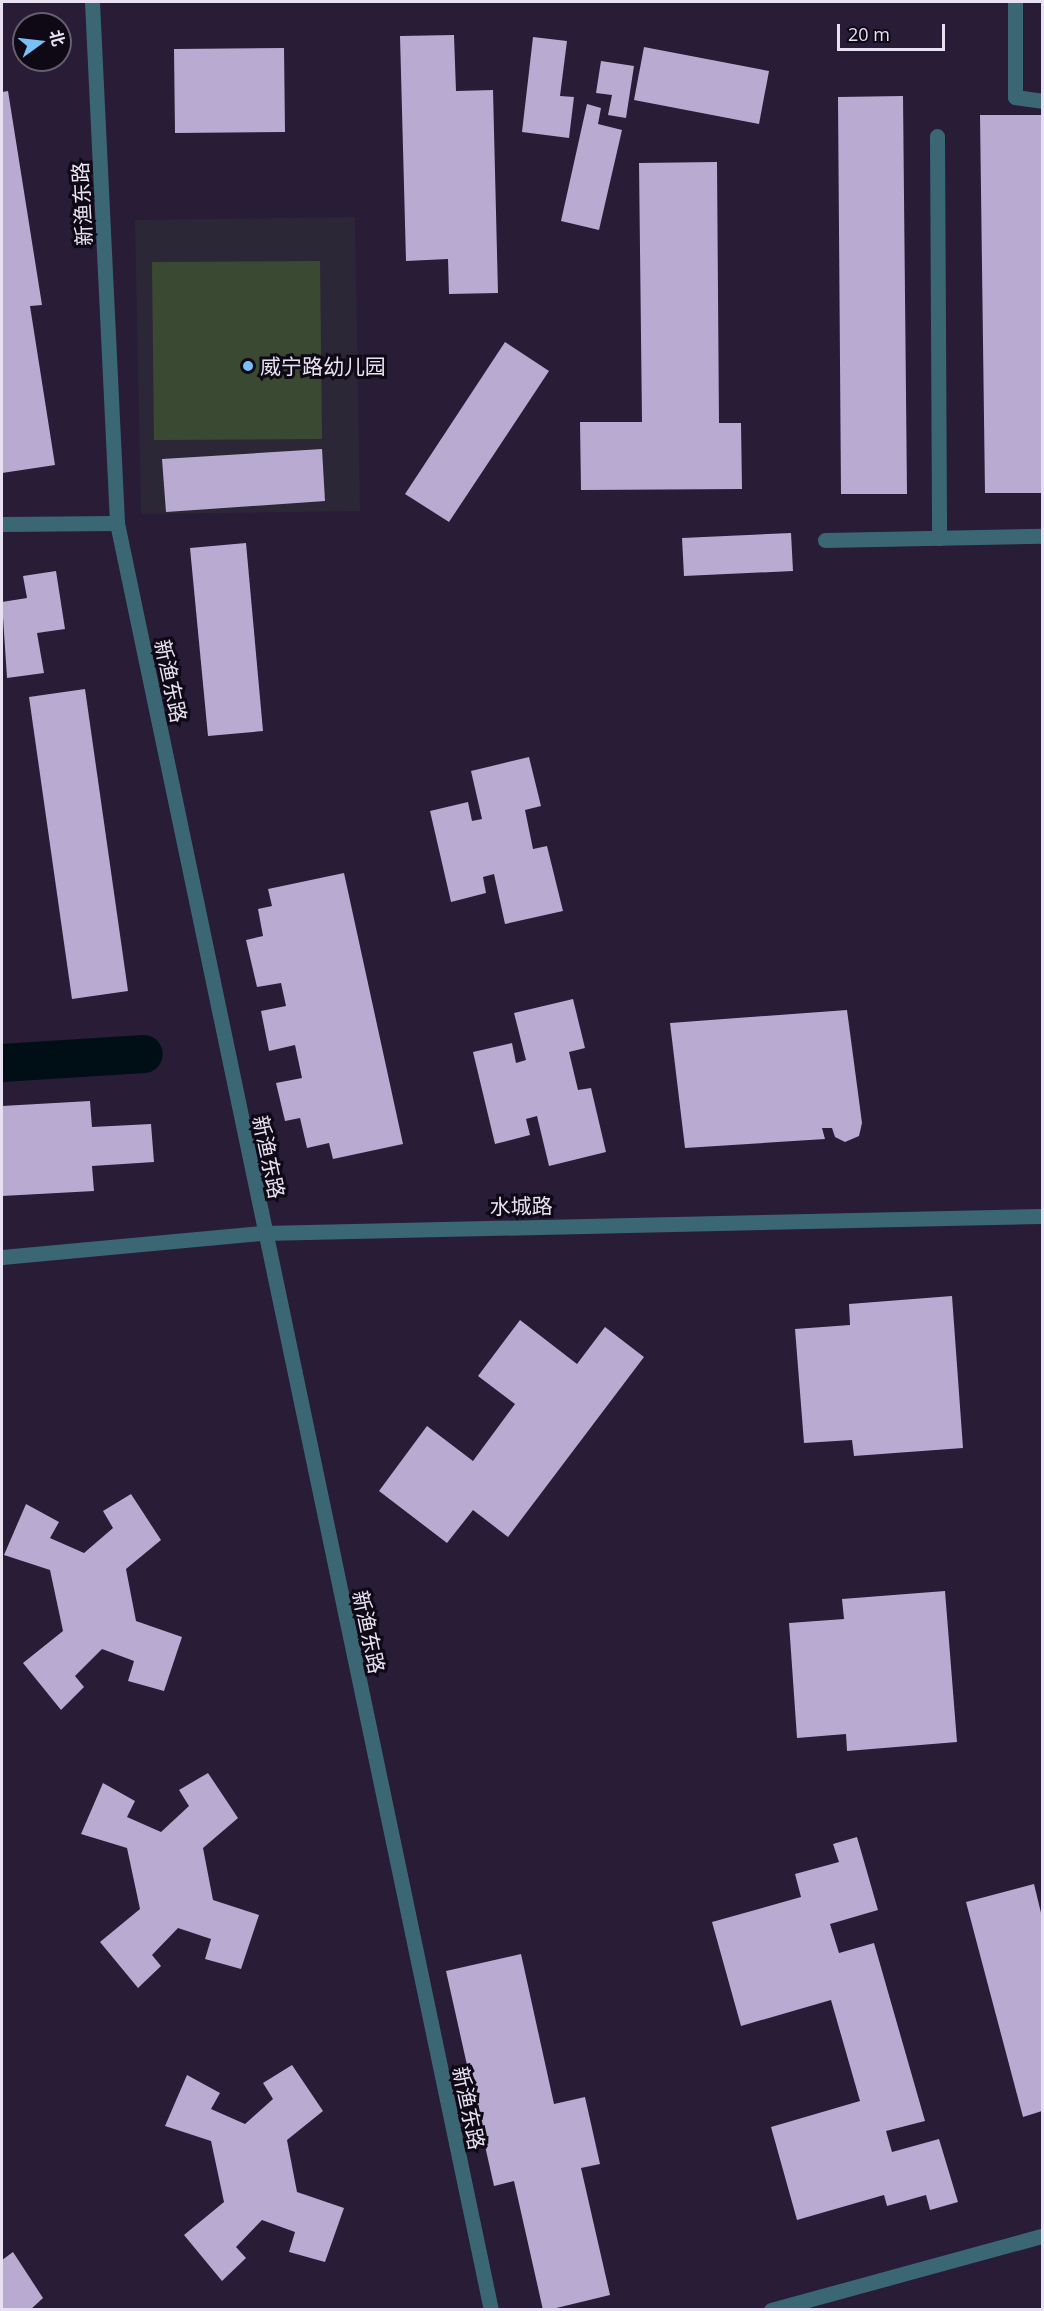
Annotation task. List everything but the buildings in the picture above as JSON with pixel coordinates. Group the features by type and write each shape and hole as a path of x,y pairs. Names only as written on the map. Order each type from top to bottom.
{"street":[{"name":"新渔东路","path":"92,2 117,523 491,2310"},
{"path":"1015,2 1016,97 1042,101"},
{"path":"937,136 939,538"},
{"path":"2,524 117,523"},
{"path":"825,540 1042,536"},
{"name":"水城路","path":"2,1257 264,1233 1042,1216"},
{"path":"771,2310 1042,2236"}],"shaded area":[{"name":"威宁路幼儿园","path":"355,217 360,511 141,514 135,220"}],"green space":[{"path":"320,261 322,439 154,440 152,262"}],"waterway":[{"path":"2,1063 144,1054"}],"place":[{"name":"威宁路幼儿园","path":"248,366"}]}
